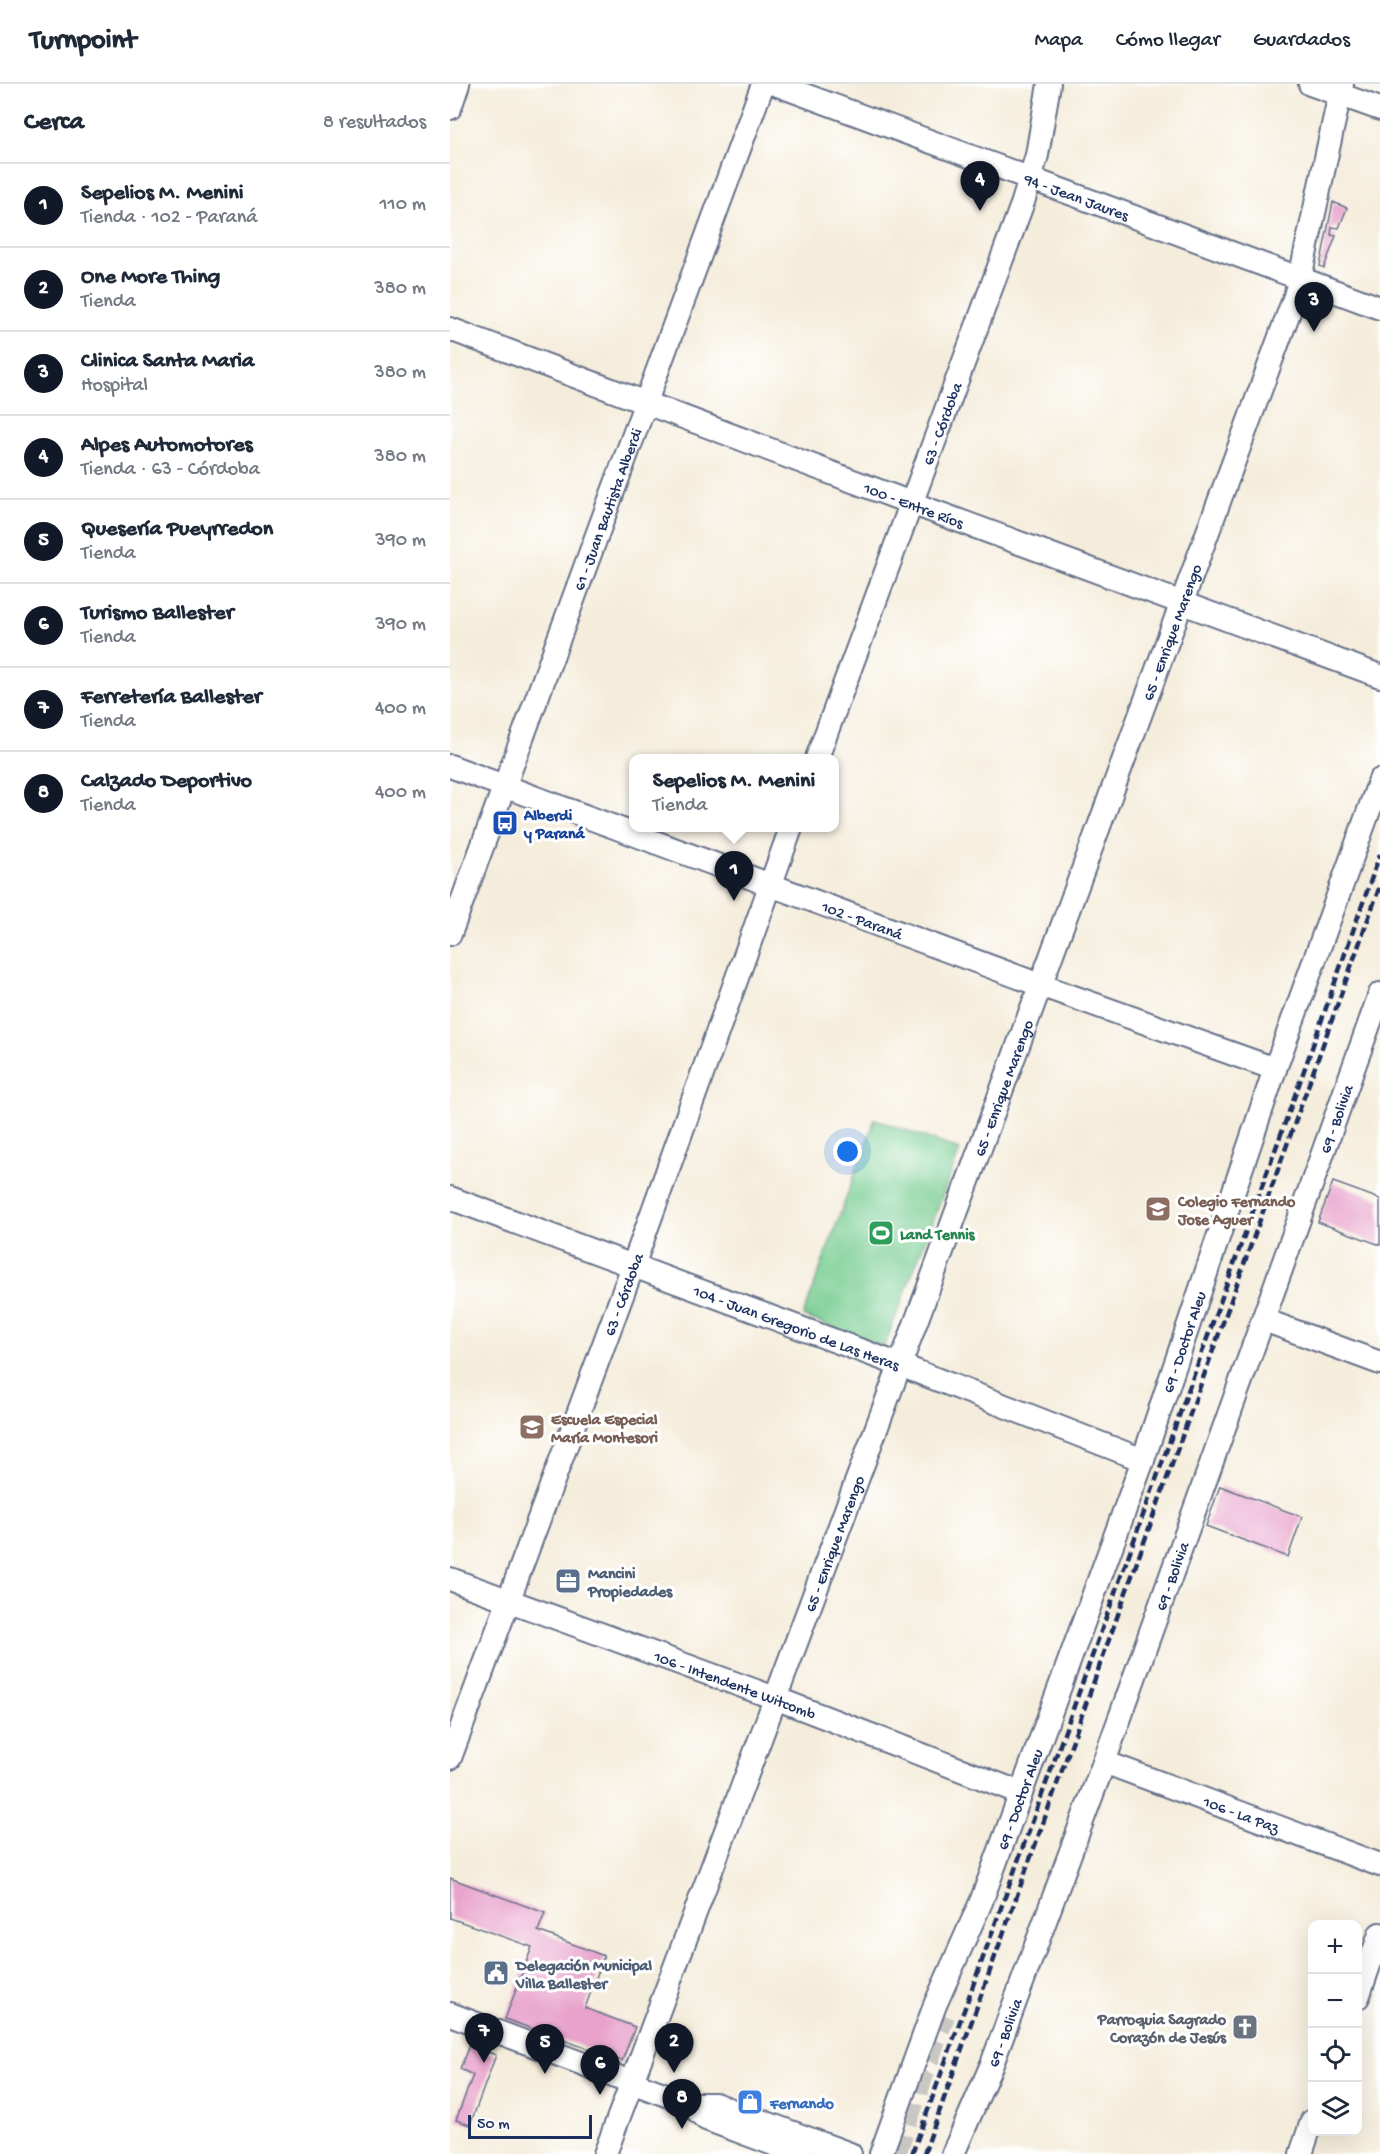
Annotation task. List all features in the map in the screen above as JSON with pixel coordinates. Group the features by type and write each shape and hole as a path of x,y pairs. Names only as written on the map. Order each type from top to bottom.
{"street":[{"path":"450,108 458,84"},
{"name":"61 - Juan Bautista Alberdi","path":"450,934 763,84"},
{"name":"94 - Jean Jaures","path":"775,84 1380,308"},
{"name":"63 - Córdoba","path":"819,754 1030,179 1037,155 1049,84"},
{"path":"1310,84 1341,89 1380,109"},
{"name":"65 - Enrique Marengo","path":"605,2154 900,1365 1300,278 1341,89"},
{"name":"100 - Entre Ríos","path":"450,329 911,503 1380,676"},
{"name":"102 - Paraná","path":"450,766 1040,986 1275,1069"},
{"name":"69 - Doctor Aleu","path":"944,2016 981,1902 1143,1460 1275,1069 1380,780"},
{"name":"63 - Córdoba","path":"450,1758 633,1266 790,832"},
{"name":"69 - Bolivia","path":"952,2154 992,2064 1104,1762 1380,994"},
{"name":"104 - Juan Gregorio de Las Heras","path":"450,1198 900,1365 1143,1460"},
{"path":"1264,1320 1380,1363"},
{"name":"106 - Intendente Witcomb","path":"450,1579 775,1698 1021,1793"},
{"name":"106 - La Paz","path":"1104,1762 1380,1865"},
{"name":"69 - Doctor Aleu","path":"881,2154 935,2005 981,1902"},
{"path":"1362,1986 1380,1934"},
{"path":"450,2014 690,2104 715,2104 850,2154"},
{"path":"690,2104 706,2119 800,2154"},
{"path":"1301,2154 1308,2133"}],"green space":[{"name":"Land Tennis","path":"875,1119 960,1150 884,1347 803,1316"}],"building":[{"path":"1333,202 1347,208 1339,228 1332,227 1331,235 1336,236 1324,268 1320,266"},
{"path":"1333,1182 1380,1199 1380,1245 1318,1222"},
{"path":"1220,1486 1302,1517 1288,1557 1206,1526"},
{"path":"450,1878 545,1913 538,1931 604,1956 585,2008 635,2027 622,2061 505,2019 532,1947 450,1918"},
{"path":"469,2045 496,2055 470,2125 456,2120 473,2075 460,2069"}],"tunnel":[{"path":"895,2154 944,2015"}],"railway":[{"path":"912,2154 1380,854"},
{"path":"924,2154 1380,886"}],"place":[{"name":"Alpes Automotores","path":"980,211"},
{"name":"Clinica Santa Maria","path":"1314,332"},
{"name":"Alberdi y Paraná","path":"505,823"},
{"name":"Sepelios M. Menini","path":"734,901"},
{"name":"Colegio Fernando Jose Aguer","path":"1158,1209"},
{"name":"Land Tennis","path":"881,1233"},
{"name":"Escuela Especial María Montesori","path":"532,1427"},
{"name":"Mancini Propiedades","path":"568,1581"},
{"name":"Delegación Municipal Villa Ballester","path":"496,1973"},
{"name":"Parroquia Sagrado Corazón de Jesús","path":"1245,2027"},
{"name":"Ferretería Ballester","path":"484,2063"},
{"name":"One More Thing","path":"674,2073"},
{"name":"Quesería Pueyrredon","path":"545,2074"},
{"name":"Turismo Ballester","path":"600,2095"},
{"name":"Fernando","path":"750,2102"},
{"name":"Calzado Deportivo","path":"682,2129"}]}
